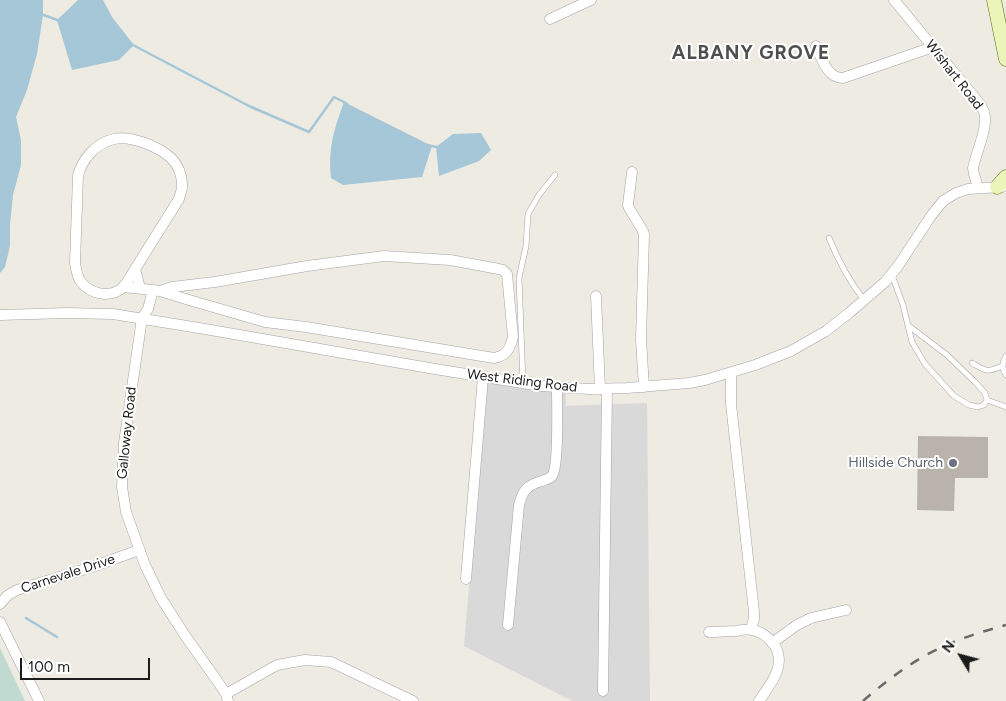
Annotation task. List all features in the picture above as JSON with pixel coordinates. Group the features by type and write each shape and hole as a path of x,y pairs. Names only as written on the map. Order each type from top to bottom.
{"main road":[{"path":"994,0 1006,59"}],"street":[{"path":"550,19 591,0"},
{"name":"Wishart Road","path":"894,0 984,111 986,119 974,168 978,188"},
{"path":"816,46 831,75 843,78 933,47"},
{"path":"128,138 147,144 172,158 181,174 183,186 179,199 135,269 123,287 116,292 102,294 89,289 80,281 76,270 78,176 80,169 89,154 96,147 114,139 128,138"},
{"path":"632,172 628,204 644,234 641,340 644,387"},
{"name":"West Riding Road","path":"0,315 113,314 482,377 558,388 604,389 644,387 697,381 730,373 791,351 826,331 885,282 937,207 944,201 956,193 968,189 1003,184"},
{"path":"123,287 156,290 265,322 494,358 505,354 513,337 507,274 499,269 450,260 384,256 156,290"},
{"path":"135,269 140,288"},
{"name":"Galloway Road","path":"156,290 142,318 124,443 122,487 125,505 139,550 161,598 227,698"},
{"path":"596,296 604,389 603,691"},
{"path":"730,373 754,612 752,630"},
{"path":"466,579 482,377"},
{"path":"508,625 519,505 529,486 550,477 555,469 558,430 558,388"},
{"name":"Carnevale Drive","path":"0,604 8,595 17,590 92,567 139,550"},
{"path":"772,643 797,625 811,618 846,610"},
{"path":"0,622 39,701"},
{"path":"709,632 752,630 767,637 772,643 777,650 779,666 776,676 759,701"},
{"path":"227,698 278,665 305,660 331,662 413,701"}],"lane":[{"path":"524,383 519,278 526,246 528,214 539,194 555,175"},
{"path":"829,238 834,252 864,300"},
{"path":"892,274 903,305 912,342 925,364 954,396 970,405 978,407 984,405 987,400 985,393 968,375 947,355 909,326"},
{"path":"1006,356 1002,366 1006,375"},
{"path":"972,364 991,371 1002,366"},
{"path":"987,400 1006,407"}],"shaded area":[{"path":"0,0 43,0 43,15 37,54 27,90 16,117 21,140 21,165 13,195 10,246 5,267 0,273"},
{"path":"78,0 103,0 112,17 134,45 119,60 72,70 57,20"},
{"path":"344,102 432,146 422,177 343,185 331,178 330,157 333,139"},
{"path":"481,133 491,150 479,161 439,176 436,147 453,134"},
{"path":"487,377 566,388 566,406 647,403 650,701 572,701 464,646"},
{"path":"0,648 25,701 0,701"}],"building":[{"path":"918,436 988,437 988,478 955,478 954,511 917,510"}],"waterway":[{"path":"41,14 60,21"},
{"path":"131,44 249,106 309,132 334,97 347,104"},
{"path":"428,145 436,147"},
{"path":"26,618 57,637"}],"railway":[{"path":"863,701 900,672 930,653 964,638 1006,625"}],"place":[{"name":"Hillside Church","path":"953,463"}],"district":[{"name":"ALBANY GROVE","path":"751,53"}]}
